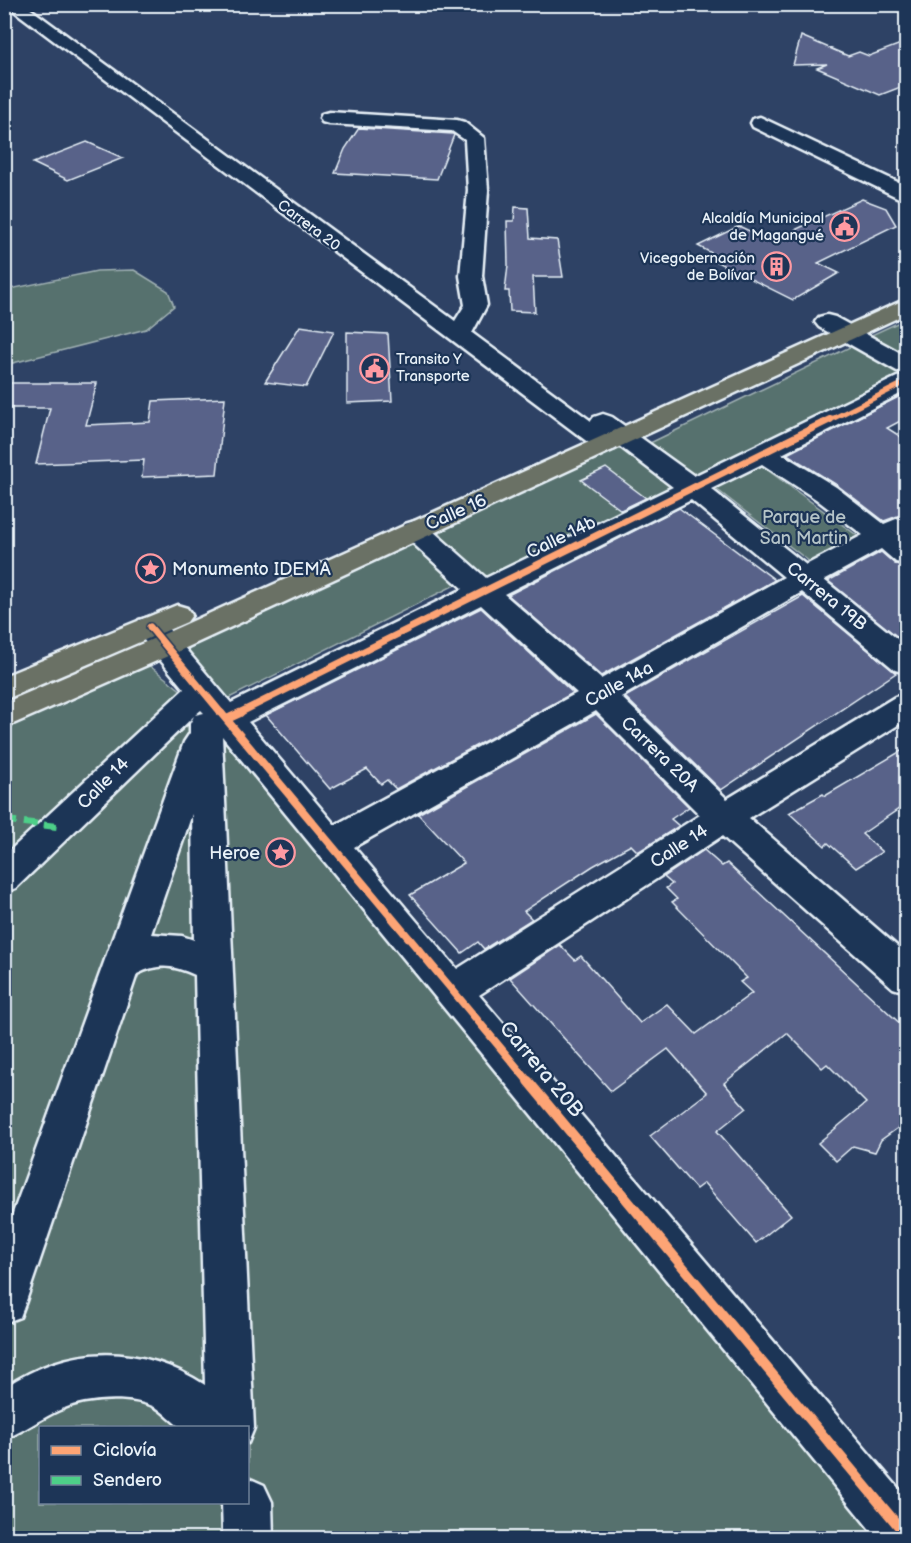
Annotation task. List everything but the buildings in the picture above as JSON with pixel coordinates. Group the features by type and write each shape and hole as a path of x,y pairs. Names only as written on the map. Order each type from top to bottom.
{"highway":[{"name":"Calle 16","path":"4,716 158,636 837,327 906,288"},
{"name":"Calle 16","path":"837,327 906,306"},
{"name":"Calle 16","path":"4,689 158,636 414,530 604,433"}],"street":[{"name":"Carrera 20","path":"13,4 459,336 604,433"},
{"path":"329,118 457,126 474,138 478,190 471,276 476,305 459,336"},
{"path":"760,123 906,194"},
{"path":"837,327 906,366"},
{"name":"Calle 14b","path":"214,710 484,591 906,382"},
{"name":"Carrera 19B","path":"604,433 694,489 906,662"},
{"path":"764,453 899,539"},
{"name":"Carrera 20A","path":"414,530 599,695 724,817 906,976"},
{"name":"Calle 14a","path":"331,843 805,578 899,539"},
{"name":"Carrera 20B","path":"158,636 214,710 331,843 906,1535"},
{"name":"Calle 14","path":"454,991 724,817 906,705"},
{"path":"4,1301 120,965 214,710"},
{"path":"214,710 213,966 230,1426"},
{"name":"Calle 14","path":"4,878 60,827 152,733 214,710"},
{"path":"120,965 151,950 182,952 213,966"},
{"path":"4,1416 20,1403 69,1380 118,1375 163,1385 202,1411 213,1426"},
{"path":"247,1504 248,1539"}],"green space":[{"path":"134,270 168,291 174,306 146,329 5,365 5,290 97,271"},
{"path":"906,319 906,360 865,338"},
{"path":"854,345 902,374 696,480 648,444"},
{"path":"618,441 684,490 491,583 448,546 434,524"},
{"name":"Parque de San Martin","path":"762,466 859,537 810,562 715,488"},
{"path":"411,539 457,584 227,699 179,650"},
{"path":"142,660 187,695 5,865 5,721"},
{"path":"205,710 445,1001 878,1538 5,1538 5,900 92,811"}],"marked path":[{"path":"4,820 60,827"}],"cycle path":[{"path":"227,719 906,382"},
{"path":"150,627 906,1535"}],"place":[{"name":"Alcaldía Municipal de Magangué","path":"845,227"},
{"name":"Vicegobernación de Bolívar","path":"776,267"},
{"name":"Transito Y Transporte","path":"375,368"},
{"name":"Monumento IDEMA","path":"151,569"},
{"name":"Heroe","path":"281,853"}]}
